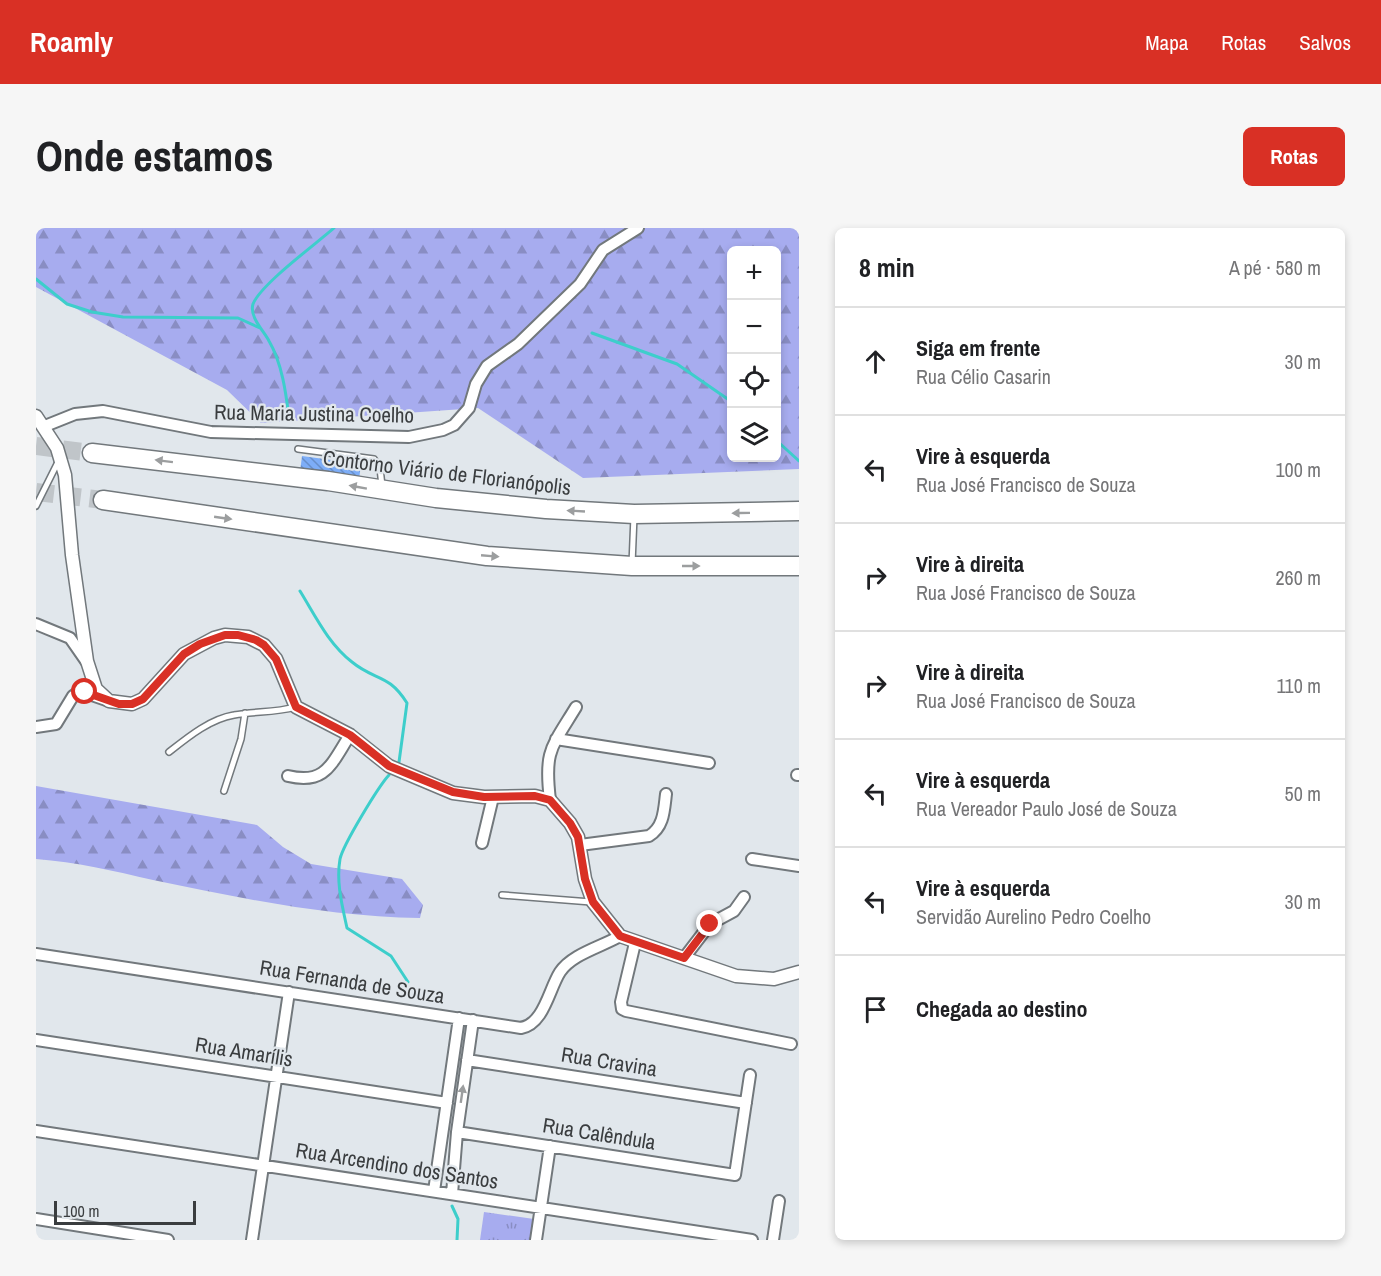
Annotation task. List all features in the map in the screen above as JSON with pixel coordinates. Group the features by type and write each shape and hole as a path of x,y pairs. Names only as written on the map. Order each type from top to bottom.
{"highway":[{"name":"Contorno Viário de Florianópolis","path":"92,453 316,480 491,505 634,514 799,511"},
{"path":"103,500 432,550 542,561 632,566 799,566"}],"street":[{"name":"Rua Maria Justina Coelho","path":"45,426 75,414 104,411 210,432 409,436 443,430 454,425 469,408 476,384 487,366 518,344 580,284 603,250 638,228"},
{"path":"36,416 45,426 60,458 68,486 72,555 87,661 96,689 109,701"},
{"path":"36,624 70,638 87,661"},
{"path":"36,727 56,724 73,696 80,691 109,701 132,704 143,699 184,654 214,638 238,635 256,640 270,652 282,670 296,707 350,735 389,766 453,792 493,797 520,795 550,800"},
{"path":"576,707 556,739 547,762 550,800 570,823 580,845 585,879 593,902 620,936 724,973 749,978 774,979 799,972"},
{"path":"288,776 307,780 316,778 334,760 350,735"},
{"path":"556,739 709,764"},
{"path":"580,845 649,836 655,832 662,819 666,794"},
{"path":"482,843 493,797"},
{"path":"752,859 799,866"},
{"path":"684,958 710,924 734,911 744,897"},
{"name":"Rua Fernanda de Souza","path":"36,954 527,1027 539,1014 566,965 620,936"},
{"path":"635,943 621,1002 622,1009 791,1044"},
{"path":"252,1240 289,992"},
{"path":"434,1191 459,1018"},
{"path":"452,1194 457,1131 473,1020"},
{"name":"Rua Amarílis","path":"36,1040 447,1103"},
{"name":"Rua Cravina","path":"467,1060 746,1103"},
{"path":"746,1103 750,1075"},
{"name":"Rua Calêndula","path":"457,1131 735,1175 746,1103"},
{"name":"Rua Arcendino dos Santos","path":"36,1131 753,1240"},
{"path":"536,1240 550,1146"},
{"path":"773,1240 780,1201"},
{"path":"36,1220 168,1240"}],"lane":[{"path":"298,449 374,459 380,468 382,491"},
{"path":"36,506 60,458"},
{"path":"632,566 634,514"},
{"path":"169,752 206,726 231,715 278,712 296,707"},
{"path":"224,791 241,739 245,713"},
{"path":"502,895 593,902"}],"green space":[{"path":"36,228 799,228 799,469 583,478 478,408 261,423 227,390 36,287"},
{"path":"36,786 257,825 283,847 311,864 402,879 423,905 420,918 353,914 285,905 95,867 36,859"},
{"path":"484,1212 534,1219 531,1240 480,1240"}],"building":[{"path":"302,456 361,464 359,480 300,472"}],"waterway":[{"path":"289,418 280,368 267,337 255,319 253,304 277,275 334,228"},
{"path":"36,279 67,304 92,312 123,317 238,318 260,328"},
{"path":"592,333 677,364 727,399"},
{"path":"781,445 799,461"},
{"path":"300,591 336,647 360,668 394,687 407,703 399,762"},
{"path":"389,775 347,842 340,859 339,885 347,928 391,956 408,982"},
{"path":"452,1206 458,1219 457,1240"}],"tunnel":[{"path":"36,446 92,453"},
{"path":"36,492 103,500"}],"route":[{"path":"85,692 119,704 132,704 143,699 172,665 200,644 225,635 248,637 264,645 276,659 296,707 350,735 389,766 453,792 484,797 535,796 550,800 570,823 578,837 585,879 593,902 620,936 684,958 710,924"}]}
